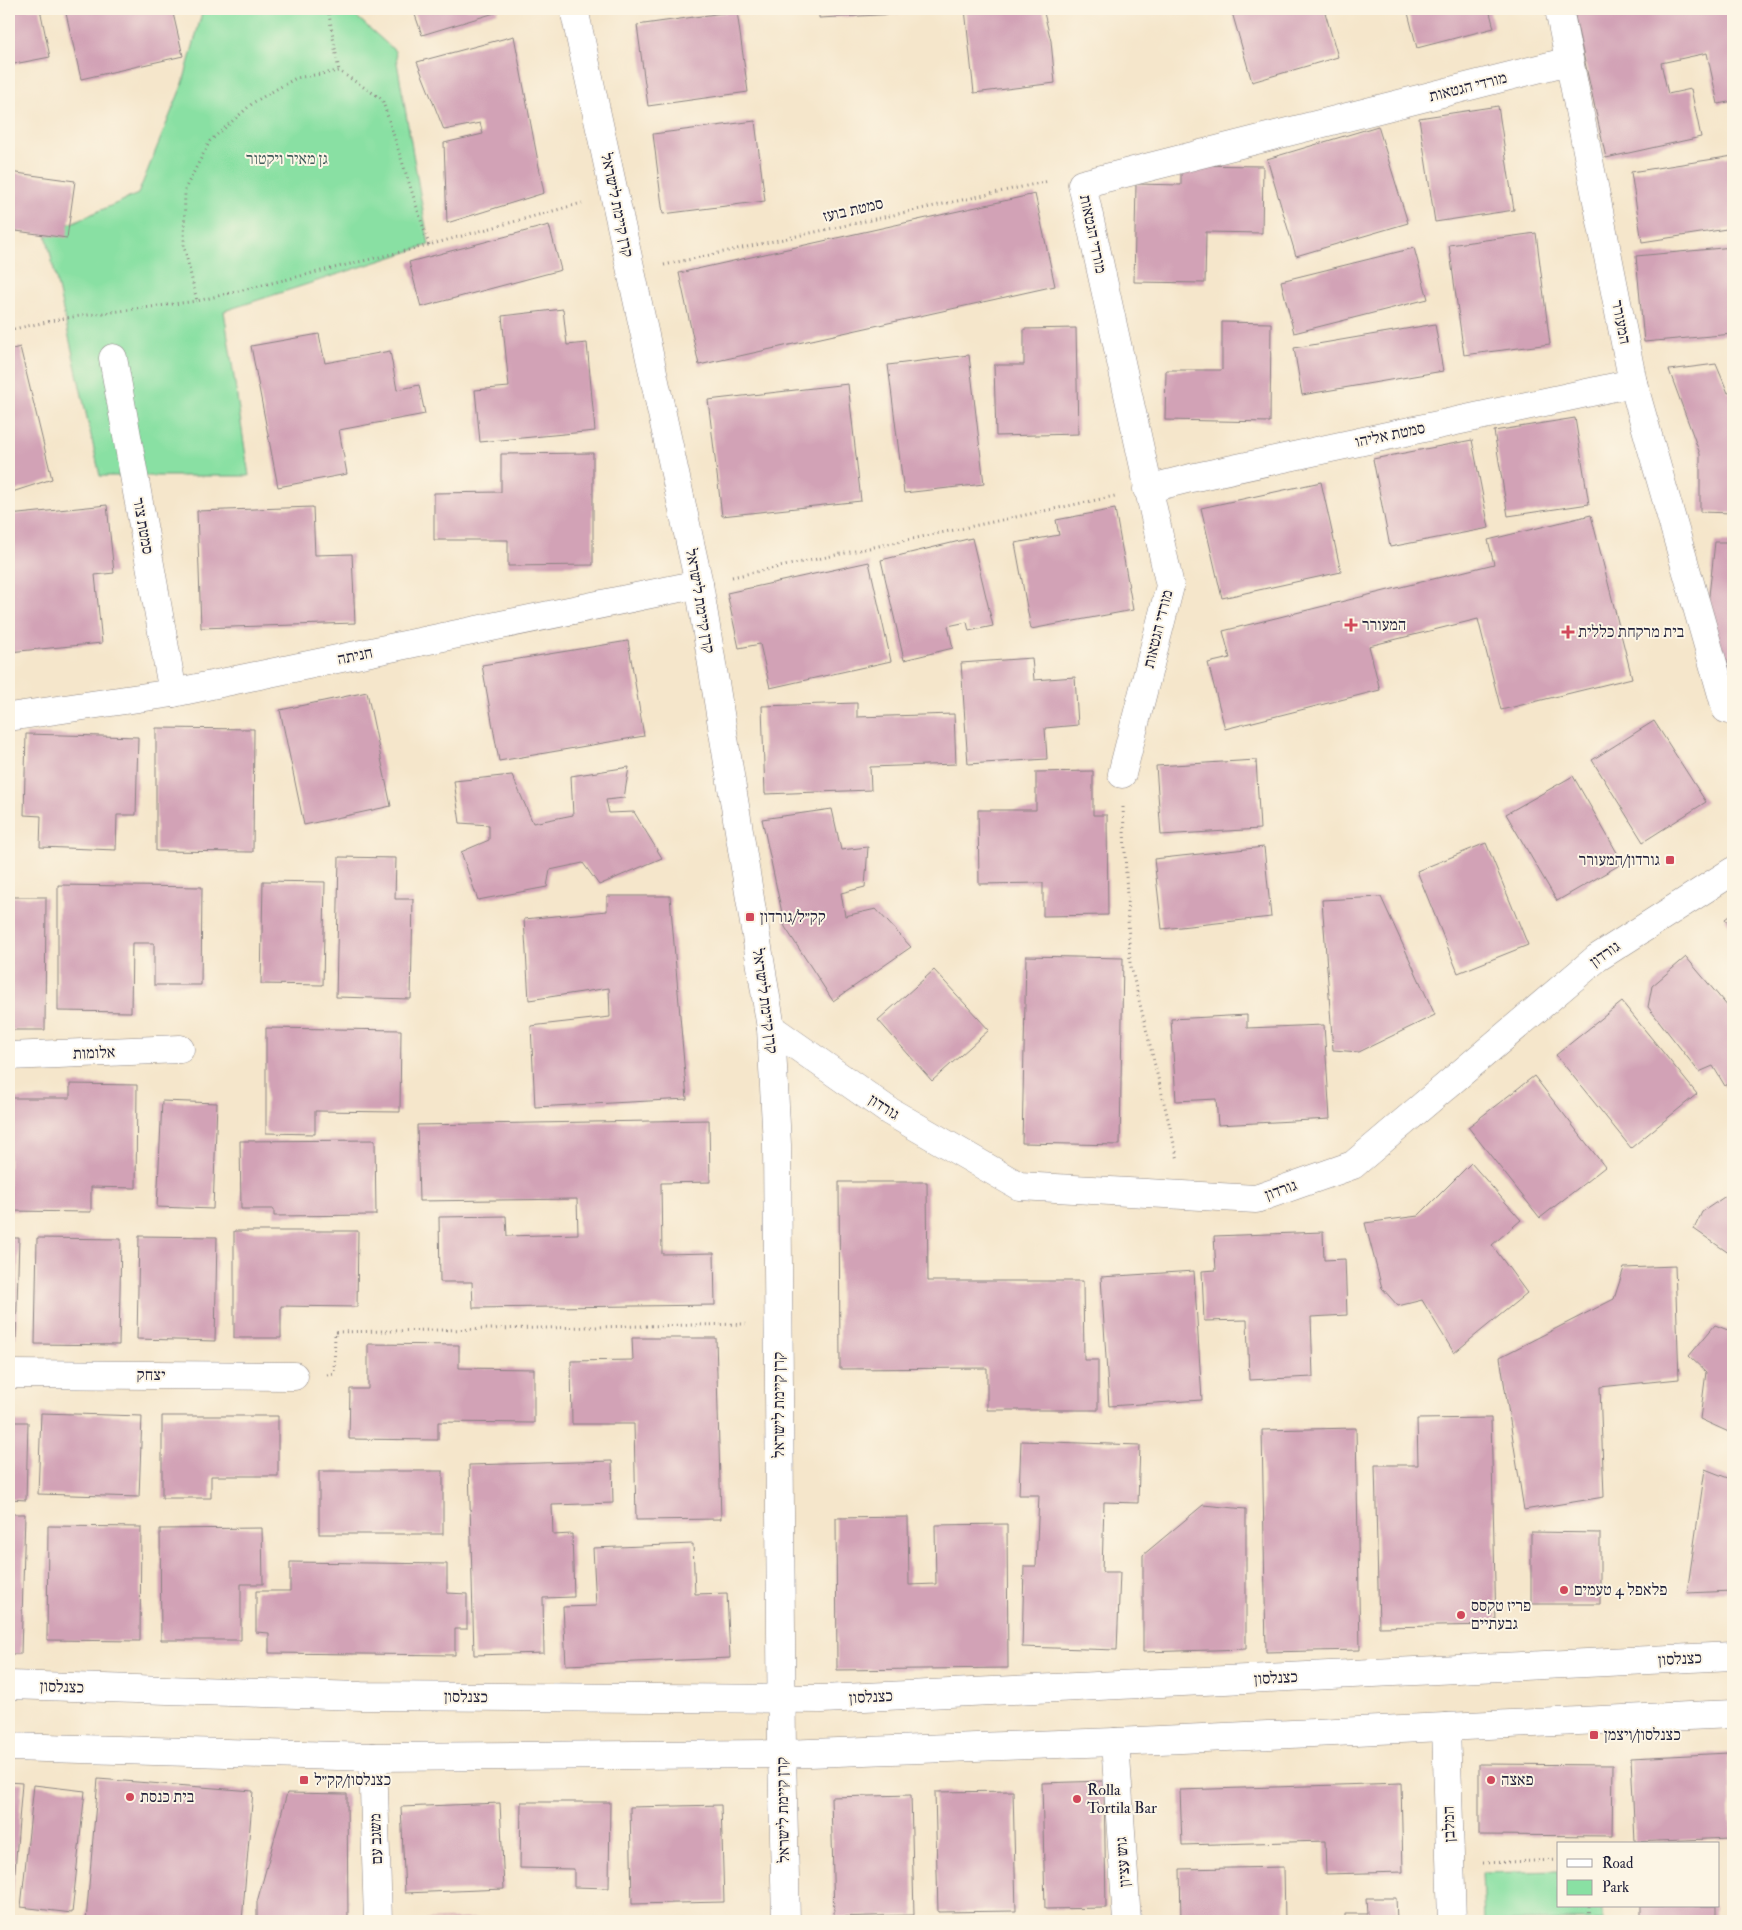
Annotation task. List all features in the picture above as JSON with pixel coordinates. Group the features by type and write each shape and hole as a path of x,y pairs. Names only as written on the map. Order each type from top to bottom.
{"street":[{"name":"קרן קיימת לישראל","path":"574,9 699,584 771,1028 777,1145 782,1754 786,1921"},
{"name":"המעורר","path":"1559,9 1633,384 1726,709 1733,711"},
{"name":"מורדי הגטאות","path":"1122,774 1170,586 1147,490 1082,184 1569,61"},
{"name":"סמטת צור","path":"112,358 173,693"},
{"name":"סמטת אליהו","path":"1147,490 1200,476 1633,384"},
{"name":"חניתה","path":"9,717 173,693 699,584"},
{"name":"גורדון","path":"771,1028 889,1111 1019,1186 1256,1199 1353,1165 1597,958 1733,871"},
{"name":"אלומות","path":"9,1056 180,1049"},
{"name":"יצחק","path":"9,1374 294,1376"},
{"name":"כצנלסון","path":"9,1685 361,1696 842,1698 1733,1656"},
{"path":"9,1747 373,1757 782,1754 1115,1742 1733,1714"},
{"name":"המלבן","path":"1446,1728 1452,1921"},
{"name":"גוש עציון","path":"1115,1742 1127,1921"},
{"name":"משגב עם","path":"373,1757 378,1921"}],"path":[{"path":"328,9 338,71"},
{"path":"197,301 184,246 185,189 210,141 254,102 296,78 338,71 382,99 429,245"},
{"name":"סמטת בועז","path":"631,272 1044,180 1082,184"},
{"path":"9,330 65,318 197,301 429,245 614,194"},
{"path":"699,584 1147,490"},
{"path":"1122,774 1130,963 1186,1196"},
{"path":"294,1376 334,1374 335,1332 779,1323"},
{"path":"1450,1864 1557,1860"},
{"path":"1589,1908 1590,1921"}],"green space":[{"name":"גן מאיר ויקטור","path":"203,9 348,9 395,51 429,245 224,311 249,476 100,476 46,234 138,194 183,83"},
{"path":"1557,1871 1557,1908 1603,1908 1603,1921 1484,1921 1482,1873"}],"building":[{"path":"9,9 40,9 50,57 9,65"},
{"path":"65,9 172,9 183,56 81,79"},
{"path":"413,9 497,9 498,12 422,35"},
{"path":"819,9 899,9 899,14 819,18"},
{"path":"965,9 1043,9 1051,41 1055,83 974,93"},
{"path":"1231,9 1324,9 1338,57 1252,82"},
{"path":"1407,9 1489,9 1494,28 1417,48"},
{"path":"1589,9 1733,9 1733,101 1718,104 1707,53 1661,63 1668,94 1691,89 1701,137 1606,158 1574,12"},
{"path":"737,11 748,92 648,106 637,25"},
{"path":"514,36 544,193 447,223 444,143 483,134 480,123 444,130 417,62"},
{"path":"1498,106 1514,210 1435,222 1419,118"},
{"path":"755,121 765,201 663,214 653,134"},
{"path":"1378,126 1408,223 1296,256 1267,159"},
{"path":"1733,156 1733,228 1642,242 1631,172"},
{"path":"1181,165 1263,166 1262,233 1206,232 1205,283 1134,282 1136,184 1181,185"},
{"path":"9,172 75,181 67,238 9,230"},
{"path":"1035,194 1055,286 699,365 679,273"},
{"path":"549,225 561,270 421,307 409,262"},
{"path":"1536,233 1550,344 1464,355 1449,245"},
{"path":"1733,247 1733,334 1644,342 1636,256"},
{"path":"1414,248 1428,299 1294,333 1281,281"},
{"path":"563,309 567,345 587,343 595,431 480,442 475,390 509,387 502,316"},
{"path":"1222,322 1271,323 1270,422 1165,420 1166,370 1222,370"},
{"path":"1435,324 1443,371 1302,395 1294,348"},
{"path":"1076,328 1078,434 996,436 994,365 1024,365 1024,329"},
{"path":"319,334 325,363 390,351 397,390 419,385 425,414 339,430 347,474 278,487 251,346"},
{"path":"20,347 52,479 9,493 9,350"},
{"path":"969,355 984,484 904,493 888,365"},
{"path":"1716,364 1728,393 1733,392 1733,513 1700,512 1700,454 1669,370"},
{"path":"848,384 861,501 722,516 708,400"},
{"path":"1575,418 1589,504 1508,516 1494,431"},
{"path":"1472,440 1489,528 1390,547 1373,459"},
{"path":"593,453 593,565 508,566 508,540 434,540 434,493 501,492 501,454"},
{"path":"1321,482 1341,572 1222,598 1201,508"},
{"path":"107,505 114,573 95,575 102,643 9,652 9,515"},
{"path":"313,507 315,555 352,554 355,623 201,628 197,511"},
{"path":"1115,509 1133,610 1031,629 1015,543 1059,535 1056,520"},
{"name":"המעורר","path":"1591,515 1632,678 1501,710 1478,619 1369,646 1380,690 1225,729 1208,663 1230,658 1223,631 1494,564 1488,540"},
{"path":"972,538 993,626 969,631 967,622 948,626 953,648 904,660 881,560"},
{"path":"1715,542 1733,542 1733,675 1707,613"},
{"path":"869,562 891,661 770,688 760,644 739,648 727,593"},
{"path":"628,641 644,736 499,761 482,665"},
{"path":"1032,658 1034,680 1075,677 1078,725 1045,728 1047,759 968,764 961,663"},
{"path":"367,692 391,806 304,825 280,710"},
{"path":"857,703 857,717 954,714 956,764 870,767 871,790 765,794 762,706"},
{"path":"1654,721 1706,802 1643,842 1592,760"},
{"path":"156,728 254,729 253,852 156,851"},
{"path":"26,734 138,737 136,815 117,815 116,850 40,847 41,816 24,815"},
{"path":"1256,760 1260,829 1161,835 1156,766"},
{"path":"629,767 624,798 606,800 609,813 634,812 662,858 599,885 583,863 550,870 547,887 478,900 461,852 489,840 489,825 460,823 454,781 512,775 533,823 573,815 571,776"},
{"path":"1093,771 1093,815 1107,815 1108,915 1043,916 1043,883 979,884 978,810 1036,810 1036,772"},
{"path":"1573,776 1623,863 1557,901 1506,814"},
{"path":"832,809 841,850 868,847 865,887 841,893 845,916 876,909 911,947 833,1001 785,927 762,819"},
{"path":"1486,843 1528,945 1458,973 1417,871"},
{"path":"1264,847 1271,917 1162,929 1154,859"},
{"path":"339,857 396,858 395,899 413,899 411,999 336,997"},
{"path":"263,881 325,882 323,985 261,984"},
{"path":"58,885 202,887 201,985 154,985 154,943 132,943 131,1012 58,1011"},
{"path":"607,896 670,896 687,1099 535,1107 531,1026 610,1017 609,988 529,1000 524,919 607,911"},
{"path":"9,897 46,897 45,1030 9,1030"},
{"path":"1381,897 1435,1015 1359,1052 1333,1050 1322,900"},
{"path":"1733,913 1733,930 1725,919"},
{"path":"1026,956 1123,958 1120,1145 1022,1143"},
{"path":"1686,957 1729,1008 1733,1006 1733,1081 1725,1086 1713,1066 1699,1072 1648,1007 1652,986"},
{"path":"934,970 989,1030 932,1081 878,1020"},
{"path":"1622,1002 1697,1094 1631,1148 1556,1055"},
{"path":"1247,1015 1247,1028 1324,1025 1330,1119 1218,1125 1216,1099 1176,1101 1171,1019"},
{"path":"266,1028 401,1030 400,1112 315,1111 315,1134 266,1133"},
{"path":"1534,1076 1605,1167 1540,1218 1468,1127"},
{"path":"70,1084 137,1085 136,1188 91,1187 91,1212 9,1211 9,1098 70,1098"},
{"path":"162,1101 217,1103 213,1209 157,1207"},
{"path":"709,1120 710,1182 661,1183 662,1254 714,1253 715,1305 473,1308 472,1282 440,1282 439,1217 506,1216 507,1236 578,1234 577,1199 419,1201 417,1125"},
{"path":"375,1140 376,1215 274,1216 274,1209 241,1209 240,1141"},
{"path":"1471,1163 1521,1220 1492,1245 1527,1293 1454,1353 1422,1300 1398,1306 1382,1288 1365,1223 1418,1216"},
{"path":"839,1182 927,1182 928,1281 1083,1281 1084,1360 1098,1360 1098,1410 987,1410 987,1368 840,1369"},
{"path":"1733,1191 1733,1256 1694,1229 1702,1212"},
{"path":"234,1231 358,1231 357,1307 281,1306 281,1338 234,1338"},
{"path":"1323,1232 1324,1260 1345,1259 1347,1315 1311,1317 1313,1377 1249,1380 1247,1320 1204,1321 1202,1271 1216,1270 1214,1236"},
{"path":"139,1236 217,1237 215,1341 137,1339"},
{"path":"9,1238 19,1238 16,1338 9,1338"},
{"path":"37,1238 121,1239 119,1345 35,1344"},
{"path":"1675,1266 1679,1379 1600,1387 1604,1497 1524,1510 1500,1357 1614,1299 1624,1268"},
{"path":"1194,1271 1202,1400 1109,1406 1101,1277"},
{"path":"1715,1325 1733,1332 1733,1434 1700,1419 1706,1372 1689,1356"},
{"path":"632,1338 716,1338 721,1519 636,1520 634,1424 572,1424 571,1361 633,1360"},
{"path":"368,1344 459,1345 459,1368 534,1369 534,1423 438,1422 438,1440 349,1439 350,1389 368,1389"},
{"path":"41,1413 142,1416 139,1497 38,1494"},
{"path":"162,1416 278,1416 278,1476 211,1476 211,1498 162,1498"},
{"path":"1491,1418 1496,1625 1379,1627 1375,1465 1418,1465 1417,1419"},
{"path":"9,1422 28,1422 26,1500 9,1499"},
{"path":"1356,1428 1360,1650 1266,1652 1262,1430"},
{"path":"1021,1441 1140,1445 1138,1503 1104,1502 1102,1572 1120,1572 1117,1650 1022,1647 1024,1566 1036,1566 1039,1495 1019,1495"},
{"path":"612,1461 613,1503 552,1505 553,1535 572,1534 574,1597 543,1598 544,1653 474,1655 469,1465"},
{"path":"1705,1469 1733,1480 1733,1591 1687,1593"},
{"path":"319,1471 443,1471 443,1534 319,1534"},
{"path":"1203,1505 1246,1509 1246,1649 1143,1652 1143,1555"},
{"path":"9,1514 25,1514 21,1654 9,1654"},
{"path":"908,1517 909,1585 936,1584 935,1525 1007,1524 1008,1668 837,1670 836,1518"},
{"path":"48,1526 141,1527 140,1641 47,1640"},
{"path":"262,1528 263,1584 241,1584 241,1640 161,1640 160,1529"},
{"path":"1531,1532 1600,1533 1600,1604 1531,1604"},
{"path":"693,1544 695,1594 727,1593 730,1658 566,1665 563,1607 596,1606 593,1548"},
{"path":"290,1562 447,1564 447,1593 467,1594 467,1629 455,1629 455,1655 269,1653 269,1633 256,1632 256,1591 290,1591"},
{"path":"1728,1753 1731,1838 1635,1842 1631,1758"},
{"path":"1479,1764 1613,1765 1612,1836 1479,1835"},
{"path":"98,1779 253,1791 242,1921 86,1921"},
{"path":"1104,1781 1106,1908 1045,1909 1042,1783"},
{"path":"9,1782 22,1783 11,1921 9,1921"},
{"path":"1401,1783 1403,1872 1326,1874 1325,1841 1182,1845 1180,1790"},
{"path":"34,1785 85,1791 72,1913 21,1907"},
{"path":"1013,1791 1016,1911 938,1912 935,1792"},
{"path":"287,1793 347,1794 348,1921 257,1921 257,1902"},
{"path":"911,1795 914,1915 834,1917 831,1797"},
{"path":"521,1802 610,1802 609,1888 574,1887 574,1869 520,1868"},
{"path":"500,1803 504,1889 405,1893 401,1807"},
{"path":"721,1805 724,1902 632,1904 630,1807"},
{"path":"1284,1867 1285,1921 1181,1921 1180,1869"},
{"path":"1366,1898 1396,1898 1397,1921 1345,1921 1345,1914 1367,1914"},
{"path":"1641,1908 1716,1908 1716,1921 1641,1921"},
{"path":"490,1918 490,1921 426,1921 426,1920"}],"place":[{"name":"המעורר","path":"1351,625"},
{"name":"בית מרקחת כללית","path":"1568,632"},
{"name":"גורדון/המעורר","path":"1670,860"},
{"name":"קק״ל/גורדון","path":"750,917"},
{"name":"פלאפל 4 טעמים","path":"1564,1590"},
{"name":"פריז טקסס גבעתיים","path":"1461,1615"},
{"name":"כצנלסון/ויצמן","path":"1594,1735"},
{"name":"כצנלסון/קק״ל","path":"304,1780"},
{"name":"פאצה","path":"1491,1780"},
{"name":"בית כנסת","path":"130,1797"},
{"name":"Rolla Tortila Bar","path":"1077,1799"}]}
